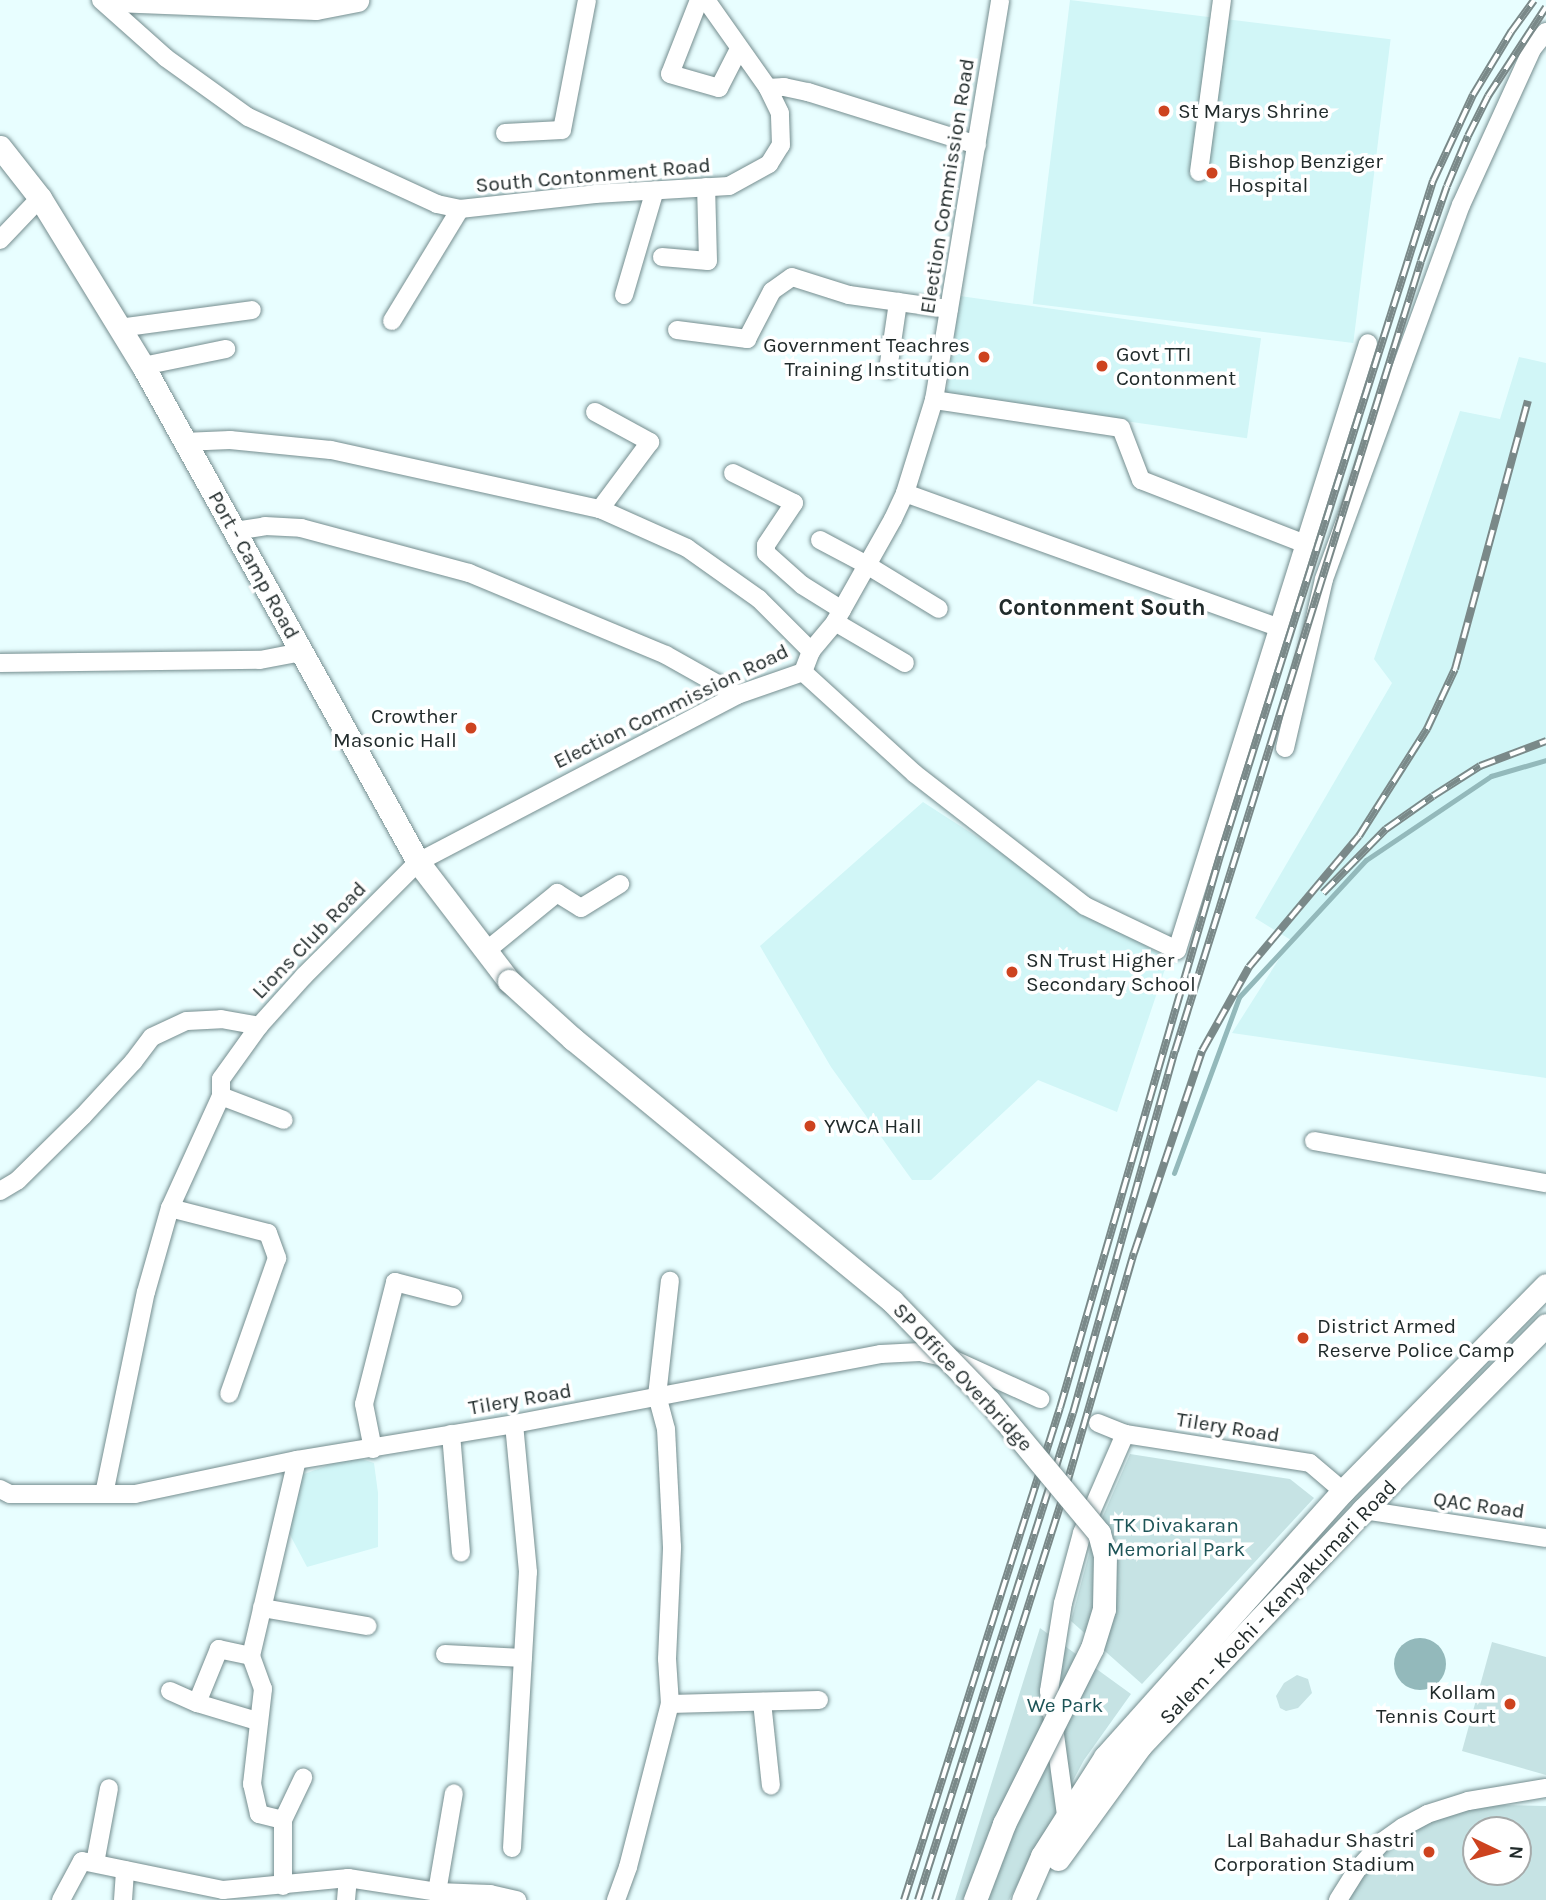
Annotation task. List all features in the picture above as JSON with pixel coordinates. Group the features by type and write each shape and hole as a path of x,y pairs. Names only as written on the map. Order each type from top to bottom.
{"main road":[{"path":"114,0 316,8 357,0"},
{"name":"Port - Camp Road","path":"0,147 40,198 143,366 418,862 509,981"},
{"name":"SP Office Overbridge","path":"509,981 573,1040 892,1301 989,1401 1099,1533 1105,1555 1104,1609 1092,1648 1004,1824 975,1900"},
{"path":"1023,1900 1042,1856 1105,1757 1343,1491 1546,1285"},
{"name":"Salem - Kochi - Kanyakumari Road","path":"1037,1900 1064,1847 1140,1746 1363,1510 1546,1325"}],"street":[{"name":"South Contonment Road","path":"101,0 166,58 248,117 437,204 460,209 655,190 729,186 768,164 781,145 780,113 768,89 706,0"},
{"path":"505,133 562,130 587,0"},
{"path":"699,0 670,74 719,88 739,48"},
{"name":"Election Commission Road","path":"418,862 737,695 803,672 811,651 838,616 905,493 934,400 1000,0"},
{"path":"1199,172 1222,0"},
{"path":"1285,748 1324,579 1461,205 1532,49 1546,32"},
{"path":"768,89 784,87 808,92 977,145"},
{"path":"662,257 708,261 706,187"},
{"path":"624,295 655,190"},
{"path":"0,240 40,198"},
{"path":"392,321 460,209"},
{"path":"677,330 747,339 772,291 792,277 849,295 949,309"},
{"path":"888,370 898,302"},
{"path":"119,328 252,310"},
{"path":"803,672 915,774 1085,906 1177,950 1367,343"},
{"path":"143,366 226,349"},
{"path":"934,400 1121,428 1141,480 1305,544"},
{"path":"595,412 650,442 600,509"},
{"path":"183,442 230,440 331,450 600,509 687,548 759,599 811,651"},
{"path":"733,473 794,503 766,545 766,553 838,616 905,663"},
{"path":"905,493 1278,627"},
{"path":"235,531 265,526 301,528 469,573 666,655 737,695"},
{"path":"820,540 867,565 939,610"},
{"path":"0,663 260,660 302,652"},
{"name":"Lions Club Road","path":"0,1191 18,1180 83,1116 133,1062 152,1037 187,1021 221,1019 258,1026 304,975 418,862"},
{"path":"486,951 558,893 581,908 620,884"},
{"path":"104,1494 146,1293 170,1208 221,1096 221,1079 258,1026"},
{"path":"221,1096 285,1120"},
{"path":"1314,1141 1546,1183"},
{"path":"170,1208 268,1233 277,1258 229,1394"},
{"path":"616,1900 628,1867 670,1704 667,1659 672,1547 666,1429 657,1396 670,1281"},
{"path":"373,1449 364,1404 395,1282 453,1297"},
{"name":"Tilery Road","path":"0,1489 10,1494 135,1494 297,1461 514,1424 881,1354 920,1352 951,1359 1040,1399"},
{"name":"Tilery Road","path":"1098,1423 1125,1434 1310,1463 1343,1491"},
{"path":"512,1849 528,1572 514,1424"},
{"path":"451,1434 461,1553"},
{"path":"1066,1815 1049,1691 1063,1602 1082,1532 1125,1434"},
{"path":"284,1820 258,1814 252,1784 257,1720 263,1689 251,1656 297,1461"},
{"name":"QAC Road","path":"1363,1510 1546,1538"},
{"path":"262,1608 367,1626"},
{"path":"197,1703 219,1650 251,1656"},
{"path":"445,1654 523,1658"},
{"path":"170,1691 197,1703 257,1720"},
{"path":"670,1704 819,1700"},
{"path":"762,1702 771,1786"},
{"path":"277,1891 284,1820 303,1778"},
{"path":"95,1863 109,1788"},
{"path":"1338,1900 1356,1871 1383,1841 1427,1814 1468,1801 1546,1788"},
{"path":"437,1892 454,1793"},
{"path":"61,1900 82,1861 223,1890 277,1891 348,1878 437,1892 490,1894 517,1900"},
{"path":"123,1900 125,1870"},
{"path":"346,1900 348,1878"}],"shaded area":[{"name":"Bishop Benziger Hospital","path":"1070,0 1391,39 1353,343 1033,304"},
{"name":"Govt TTI Contonment","path":"960,296 1261,338 1247,438 946,396"},
{"path":"1519,357 1546,363 1546,1078 1232,1033 1291,940 1255,918 1392,683 1374,659 1460,411 1500,419"},
{"path":"923,802 1168,960 1117,1112 1038,1080 931,1180 912,1180 831,1067 760,946"},
{"path":"352,1456 374,1463 378,1493 378,1547 307,1567 288,1531 294,1478"},
{"path":"1420,1638 1430,1640 1438,1646 1444,1654 1444,1674 1438,1682 1430,1688 1420,1690 1410,1688 1402,1682 1396,1674 1394,1664 1396,1654 1402,1646 1410,1640"}],"green space":[{"name":"TK Divakaran Memorial Park","path":"1130,1454 1290,1479 1314,1498 1142,1684 1071,1621 1093,1539"},
{"name":"We Park","path":"1040,1628 1131,1694 1084,1760 1009,1900 955,1900"},
{"name":"Kollam Tennis Court","path":"1492,1642 1546,1657 1546,1775 1462,1751"},
{"path":"1297,1675 1308,1679 1312,1693 1298,1708 1286,1711 1280,1708 1276,1696 1284,1683"},
{"name":"Lal Bahadur Shastri Corporation Stadium","path":"1495,1805 1546,1806 1546,1900 1347,1900 1352,1885 1394,1842 1440,1815"}],"waterway":[{"path":"1174,1173 1239,997 1366,860 1491,776 1546,760"}],"railway":[{"path":"904,1900 1060,1408 1220,856 1433,181 1473,95 1534,0"},
{"path":"918,1900 1073,1413 1175,1051 1421,261 1468,136 1488,96 1546,7"},
{"path":"935,1900 1065,1490 1134,1253 1202,1051 1249,967 1359,836 1427,729 1455,669 1528,401"},
{"path":"1323,893 1386,829 1433,796 1480,766 1546,741"}],"place":[{"name":"St Marys Shrine","path":"1164,111"},
{"name":"Bishop Benziger Hospital","path":"1212,173"},
{"name":"Government Teachres Training Institution","path":"984,357"},
{"name":"Govt TTI Contonment","path":"1102,366"},
{"name":"Crowther Masonic Hall","path":"471,728"},
{"name":"SN Trust Higher Secondary School","path":"1012,972"},
{"name":"YWCA Hall","path":"810,1126"},
{"name":"District Armed Reserve Police Camp","path":"1303,1338"},
{"name":"Kollam Tennis Court","path":"1510,1704"},
{"name":"Lal Bahadur Shastri Corporation Stadium","path":"1429,1852"}],"district":[{"name":"Contonment South","path":"1102,608"}]}
